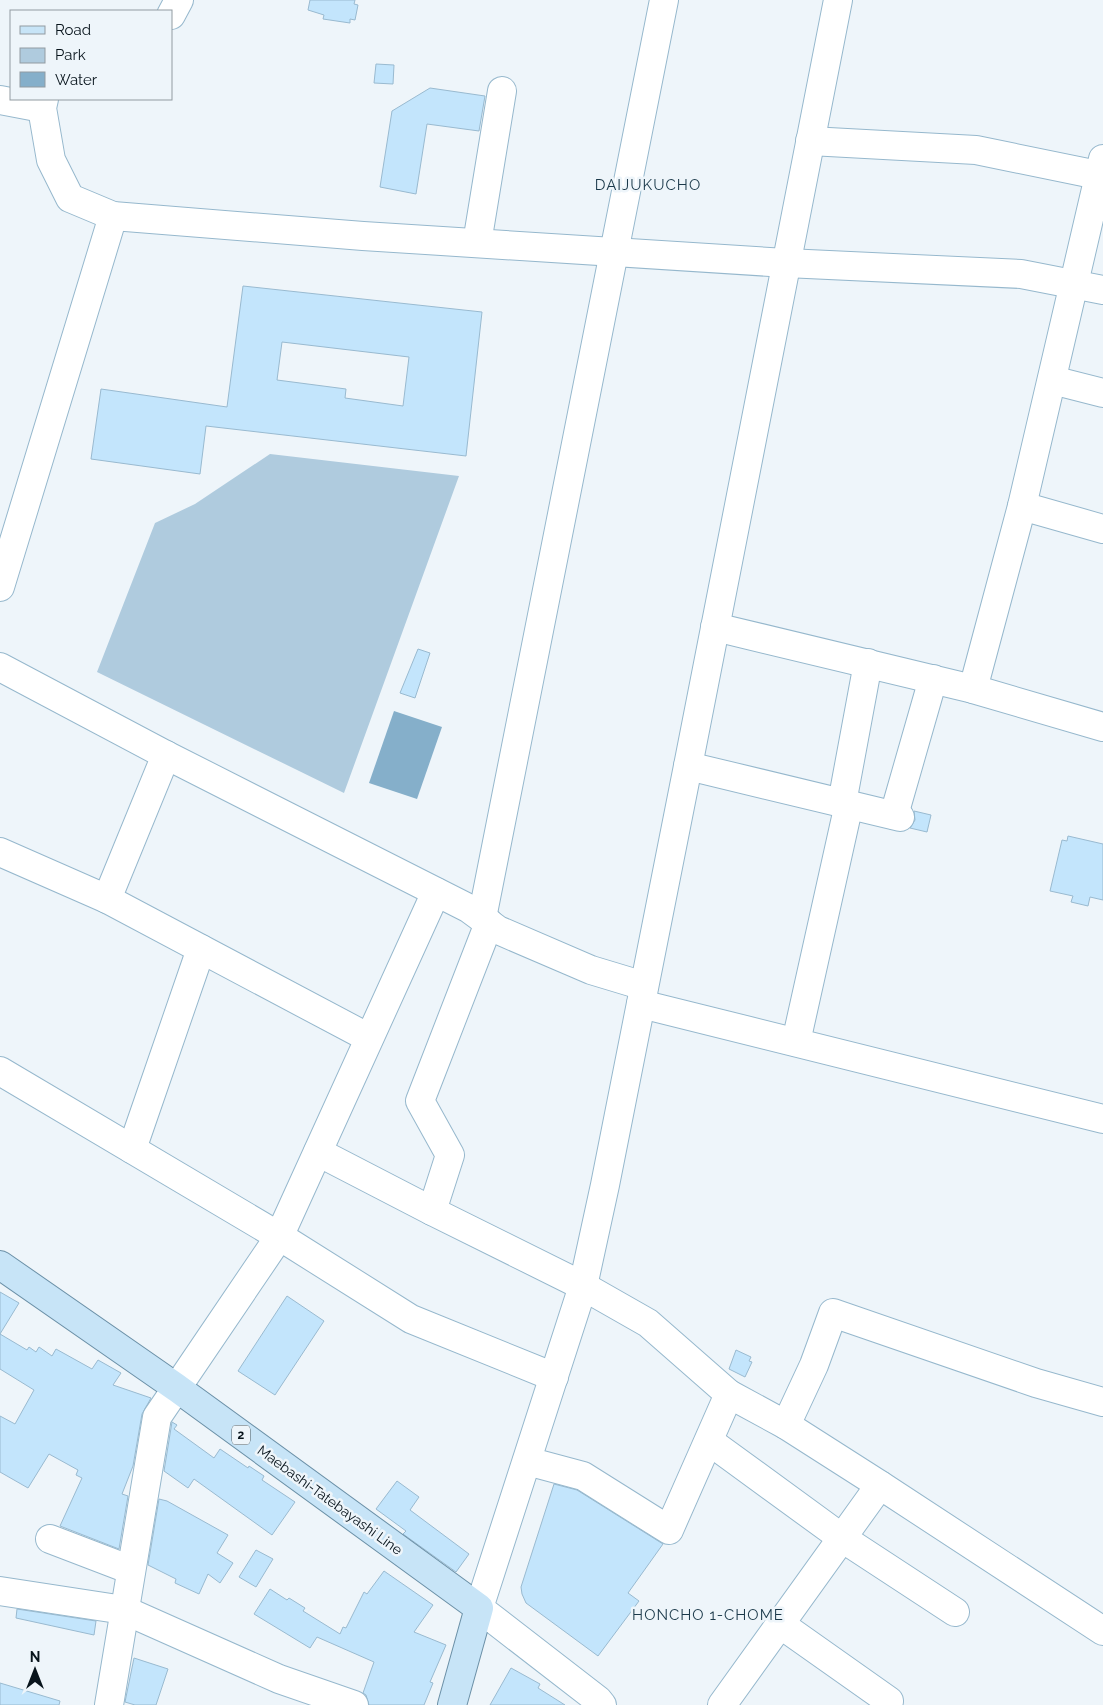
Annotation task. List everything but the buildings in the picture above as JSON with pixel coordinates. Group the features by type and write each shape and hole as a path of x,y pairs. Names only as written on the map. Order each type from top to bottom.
{"main road":[{"name":"Maebashi-Tatebayashi Line","path":"0,1265 176,1388 478,1608"},
{"path":"452,1705 478,1608"}],"street":[{"path":"172,13 179,0"},
{"path":"432,1211 450,1155 420,1100 485,921 664,0"},
{"path":"602,1705 478,1608 583,1286 605,1185 716,627 838,0"},
{"path":"477,243 502,91"},
{"path":"0,100 43,104 51,160 70,198 113,216 363,236 786,263 1021,274 1103,290"},
{"path":"810,141 976,150 1102,171 1022,506 973,689"},
{"path":"0,587 113,216"},
{"path":"1052,380 1103,392"},
{"path":"1022,506 1103,529"},
{"path":"716,627 973,689 1103,727"},
{"path":"796,1042 846,804 868,663"},
{"path":"0,667 166,755 468,908 498,930 591,970 642,995 796,1042 1103,1119"},
{"path":"688,766 897,816 933,679"},
{"path":"107,899 166,755"},
{"path":"0,852 107,899 370,1038"},
{"path":"109,1705 157,1418 280,1237 436,892"},
{"path":"132,1149 201,949"},
{"path":"0,1071 280,1237 411,1318 554,1377"},
{"path":"318,1152 583,1286 648,1322 729,1394 786,1425 1103,1631"},
{"path":"786,1425 814,1364 833,1313 1036,1383 1103,1402"},
{"path":"527,1461 582,1476 669,1530 729,1394"},
{"path":"709,1441 842,1538 955,1612"},
{"path":"722,1705 880,1485"},
{"path":"50,1539 131,1570"},
{"path":"0,1591 124,1610 280,1679 354,1705"},
{"path":"780,1624 889,1701"}],"green space":[{"path":"270,454 459,476 344,793 97,672 155,523 195,504"}],"water":[{"path":"394,711 442,727 417,799 369,783"}],"district":[{"name":"DAIJUKUCHO","path":"648,185"},
{"name":"HONCHO 1-CHOME","path":"708,1615"}]}
